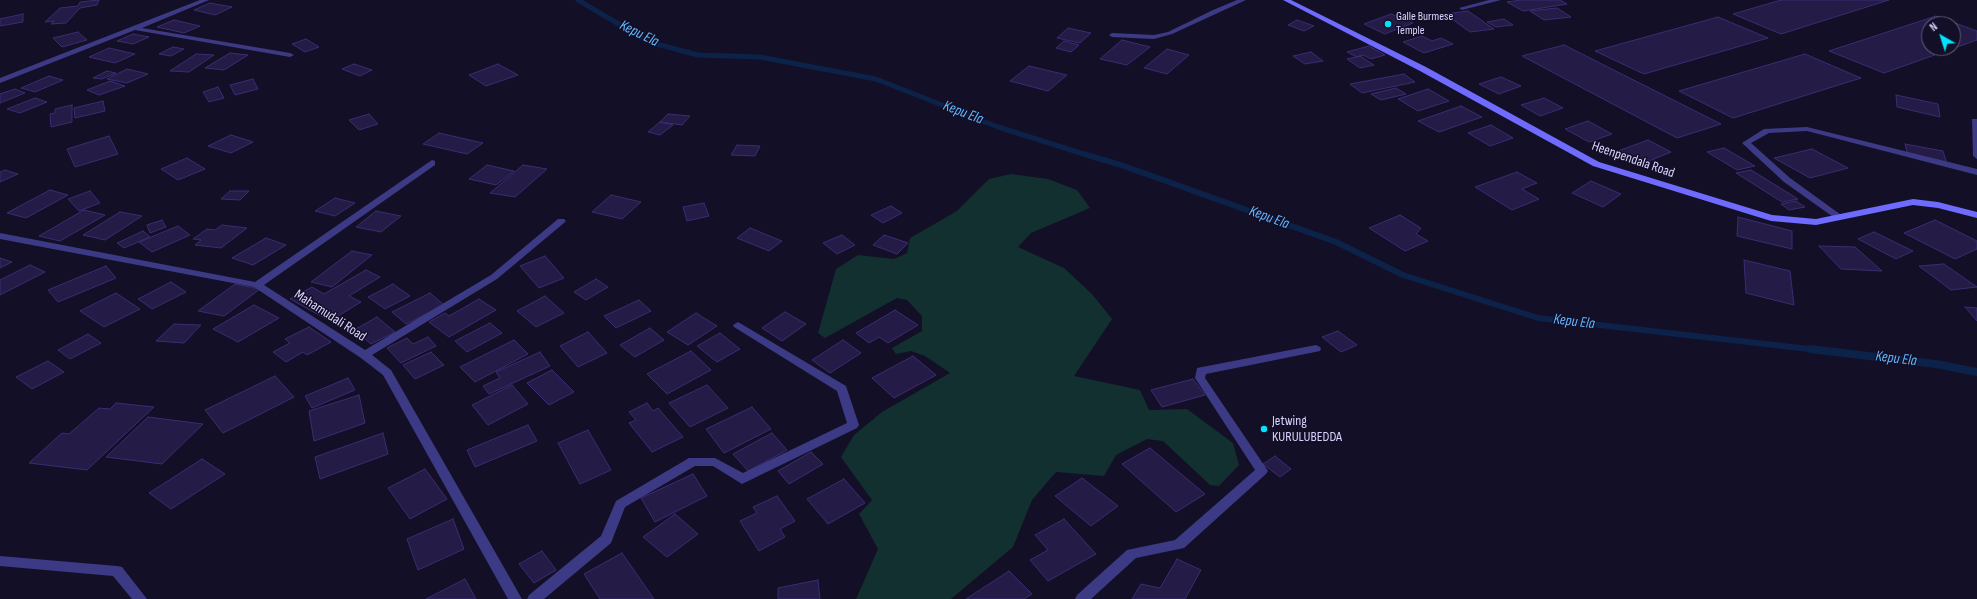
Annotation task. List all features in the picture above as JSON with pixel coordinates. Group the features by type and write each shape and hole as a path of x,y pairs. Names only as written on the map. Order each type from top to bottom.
{"street":[{"path":"0,81 206,0"},
{"path":"1112,35 1154,37 1170,32 1243,0"},
{"name":"Heenpendala Road","path":"1286,0 1423,69 1596,164 1771,218 1816,222 1913,202 1938,205 1977,216"},
{"path":"1462,8 1498,0"},
{"path":"133,28 290,55"},
{"path":"1977,122 1975,122 1977,156"},
{"path":"1839,217 1787,180 1746,143 1767,130 1807,129 1977,172"},
{"path":"257,285 432,163"},
{"path":"365,355 494,277 561,221"},
{"name":"Mahamudali Road","path":"0,236 257,285 365,355 387,373 515,599"},
{"path":"534,599 606,540 620,504 693,461 714,462 742,479 853,425 842,389 738,325"},
{"path":"1082,599 1132,554 1179,544 1262,471 1200,378 1201,370 1316,349"},
{"path":"0,561 117,571 140,599"}],"green space":[{"path":"1011,174 1048,179 1077,190 1090,208 1031,233 1018,247 1064,268 1092,294 1112,319 1074,376 1140,390 1149,410 1187,409 1233,443 1239,465 1219,486 1210,485 1163,441 1147,439 1116,455 1104,476 1056,472 1032,500 1013,547 951,599 856,599 878,549 859,514 872,500 841,457 854,435 882,412 950,373 925,356 911,351 896,354 892,348 922,331 922,316 907,300 897,298 825,338 818,333 836,269 858,255 894,259 907,253 910,238 957,211 989,179"}],"building":[{"path":"99,0 97,5 80,8 66,23 51,24 54,21 45,22 60,8 78,6 80,2"},
{"path":"1521,0 1560,0 1567,4 1523,11 1507,2"},
{"path":"1781,0 1889,0 1781,34 1733,14"},
{"path":"210,3 232,7 215,15 194,10"},
{"path":"1557,8 1571,17 1544,20 1530,11"},
{"path":"1468,11 1494,29 1470,32 1445,14"},
{"path":"23,14 23,22 0,26 0,19"},
{"name":"Galle Burmese Temple","path":"1391,14 1413,23 1385,34 1364,24"},
{"path":"1718,17 1768,38 1644,74 1595,51"},
{"path":"1504,19 1513,25 1496,27 1487,22"},
{"path":"174,20 200,26 184,33 157,27"},
{"path":"1297,20 1314,26 1304,31 1288,25"},
{"path":"1921,21 1921,56 1932,56 1884,73 1829,51"},
{"path":"1961,25 1977,31 1977,40 1961,46"},
{"path":"1068,28 1091,33 1080,43 1057,38"},
{"path":"78,32 87,40 62,47 53,38"},
{"path":"133,34 149,37 133,44 117,41"},
{"path":"1422,36 1432,41 1441,38 1453,44 1424,53 1403,42"},
{"path":"306,39 319,47 305,52 292,44"},
{"path":"1122,40 1150,47 1127,65 1100,59"},
{"path":"1064,41 1079,45 1071,52 1056,48"},
{"path":"1564,45 1721,124 1677,138 1522,56"},
{"path":"1369,46 1385,55 1371,59 1363,55 1357,57 1347,52"},
{"path":"173,47 184,49 171,56 159,54"},
{"path":"109,48 135,54 115,63 89,57"},
{"path":"1167,49 1189,55 1167,74 1144,68"},
{"path":"1311,52 1323,61 1305,64 1293,56"},
{"path":"230,53 248,55 224,70 205,68"},
{"path":"196,54 214,55 189,72 170,71"},
{"path":"1805,54 1861,78 1733,118 1679,91"},
{"path":"1360,56 1374,65 1360,68 1347,59"},
{"path":"354,64 372,70 360,76 342,69"},
{"path":"498,64 518,75 486,86 469,75"},
{"path":"1029,66 1067,75 1048,91 1010,81"},
{"path":"127,69 148,74 127,83 107,79"},
{"path":"107,71 116,73 102,79 93,78"},
{"path":"1404,74 1415,82 1362,93 1350,84"},
{"path":"49,76 63,80 35,92 21,88"},
{"path":"1501,77 1521,86 1499,94 1479,84"},
{"path":"253,79 258,89 235,95 230,85"},
{"path":"110,81 125,86 99,95 87,90"},
{"path":"218,87 224,98 209,102 203,92"},
{"path":"1396,88 1406,94 1381,100 1371,94"},
{"path":"15,89 25,93 0,103 0,94"},
{"path":"1428,89 1449,101 1418,111 1398,99"},
{"path":"1896,95 1938,104 1940,117 1897,107"},
{"path":"35,98 47,102 20,113 7,109"},
{"path":"1544,98 1563,108 1540,116 1521,105"},
{"path":"103,101 105,111 75,118 74,108"},
{"path":"72,105 72,122 51,127 50,114 55,113 55,109"},
{"path":"1461,106 1482,117 1439,132 1418,121"},
{"path":"369,114 378,124 359,130 349,120"},
{"path":"668,114 690,116 682,125 660,122"},
{"path":"1588,121 1612,134 1589,142 1565,129"},
{"path":"660,122 673,125 660,135 648,132"},
{"path":"1491,125 1513,138 1490,146 1468,133"},
{"path":"439,133 483,143 467,154 423,144"},
{"path":"231,135 253,142 231,153 208,146"},
{"path":"109,136 118,154 75,167 67,149"},
{"path":"1648,140 1671,152 1642,164 1618,151"},
{"path":"1905,144 1943,151 1947,164 1908,156"},
{"path":"737,145 760,146 755,156 731,155"},
{"path":"1724,148 1755,166 1737,170 1707,152"},
{"path":"1812,149 1848,168 1810,178 1774,158"},
{"path":"187,158 205,169 178,180 161,169"},
{"path":"487,165 514,171 496,185 469,179"},
{"path":"523,165 547,169 515,197 490,193"},
{"path":"5,170 18,174 0,182 0,172"},
{"path":"1751,170 1798,199 1782,202 1736,173"},
{"path":"1517,172 1537,183 1522,189 1539,199 1512,210 1475,187"},
{"path":"1591,181 1621,194 1603,207 1572,193"},
{"path":"50,190 68,195 26,218 7,213"},
{"path":"90,191 100,203 79,211 68,199"},
{"path":"230,191 249,191 240,200 221,199"},
{"path":"611,195 641,202 622,219 592,212"},
{"path":"335,198 355,203 335,216 315,211"},
{"path":"1796,201 1805,207 1789,210 1781,204"},
{"path":"704,203 709,216 687,221 683,207"},
{"path":"891,206 902,213 883,223 871,215"},
{"path":"84,210 105,215 60,241 39,236"},
{"path":"376,211 401,216 381,232 356,227"},
{"path":"120,212 142,216 105,240 83,235"},
{"path":"1400,215 1421,228 1416,234 1428,241 1405,251 1369,228"},
{"path":"1738,217 1792,231 1792,249 1737,236"},
{"path":"162,220 166,227 150,233 147,225"},
{"path":"1935,220 1977,241 1977,249 1955,259 1904,233"},
{"path":"222,225 247,228 221,248 195,245 201,240 193,239 207,229 215,230"},
{"path":"178,226 190,235 152,252 139,242"},
{"path":"750,228 782,241 769,251 737,238"},
{"path":"143,231 150,237 124,248 117,243"},
{"path":"1874,232 1913,251 1896,259 1858,239"},
{"path":"842,235 855,245 837,254 823,243"},
{"path":"884,235 908,243 897,254 873,245"},
{"path":"266,238 286,245 253,265 232,258"},
{"path":"1819,246 1855,247 1882,271 1841,269"},
{"path":"352,251 372,255 332,287 311,282"},
{"path":"545,256 564,278 539,288 520,266"},
{"path":"0,258 12,262 0,268"},
{"path":"1744,260 1790,271 1794,305 1746,293"},
{"path":"1944,264 1977,287 1951,290 1919,266"},
{"path":"30,265 45,272 0,295 0,280"},
{"path":"106,266 116,278 58,302 48,290"},
{"path":"366,270 380,277 349,296 361,302 330,321 290,299 312,287 324,294"},
{"path":"596,279 608,287 586,300 574,292"},
{"path":"171,282 186,292 152,309 138,299"},
{"path":"235,284 260,289 224,316 198,311"},
{"path":"393,284 410,296 385,309 368,297"},
{"path":"116,293 140,309 104,327 80,311"},
{"path":"430,293 444,305 406,324 392,312"},
{"path":"545,296 564,313 536,327 517,311"},
{"path":"479,299 496,310 449,337 429,322 445,313 449,316"},
{"path":"639,300 651,311 616,328 604,316"},
{"path":"254,305 279,318 238,342 213,329"},
{"path":"1965,307 1977,308 1977,321"},
{"path":"895,310 918,325 888,343 879,337 869,343 856,333"},
{"path":"785,312 806,324 782,341 762,328"},
{"path":"696,313 717,326 688,345 667,332"},
{"path":"377,317 395,332 371,344 354,330"},
{"path":"490,323 502,333 467,352 455,341"},
{"path":"174,324 201,325 184,343 156,341"},
{"path":"309,327 331,342 307,355 303,352 286,362 273,352 290,343 285,339"},
{"path":"650,328 664,340 635,357 620,345"},
{"path":"1338,331 1357,345 1341,352 1322,337"},
{"path":"588,332 607,353 578,367 560,346"},
{"path":"720,333 740,349 717,362 697,346"},
{"path":"88,334 101,343 70,359 58,350"},
{"path":"428,337 436,346 401,363 387,348 407,338 413,344"},
{"path":"514,340 528,354 475,382 460,367"},
{"path":"843,340 861,353 830,373 812,360"},
{"path":"691,351 711,370 667,394 647,374"},
{"path":"431,352 444,365 415,379 403,365"},
{"path":"540,352 550,366 489,394 483,386 500,378 496,372"},
{"path":"913,356 936,375 894,398 872,378"},
{"path":"48,361 64,372 32,389 16,377"},
{"path":"552,370 574,392 549,405 527,383"},
{"path":"275,376 294,397 223,433 205,410"},
{"path":"348,378 355,390 312,408 305,396"},
{"path":"1193,379 1205,395 1162,407 1151,390"},
{"path":"512,385 528,404 488,425 472,405"},
{"path":"707,385 728,408 690,427 669,403"},
{"path":"359,395 365,423 314,441 309,411"},
{"path":"116,403 154,407 87,470 29,463 62,433 69,434 99,408 110,409"},
{"path":"647,403 653,411 658,408 683,437 652,452 629,423 636,420 629,412"},
{"path":"752,407 771,429 724,453 706,429"},
{"path":"148,417 203,424 162,464 106,457"},
{"path":"528,425 537,441 475,467 467,450"},
{"path":"588,430 611,470 580,484 558,443"},
{"path":"383,433 388,454 320,479 315,457"},
{"path":"772,433 787,450 748,471 733,454"},
{"path":"1150,448 1205,494 1176,512 1122,464"},
{"path":"811,452 823,464 789,484 778,471"},
{"path":"1275,456 1291,469 1280,477 1263,464"},
{"path":"202,459 225,474 171,509 149,493"},
{"path":"425,469 447,499 410,519 388,488"},
{"path":"693,474 707,496 655,522 641,498"},
{"path":"1082,478 1118,506 1091,526 1055,496"},
{"path":"844,479 865,503 828,524 807,499"},
{"path":"777,496 795,521 780,529 785,537 759,551 740,521 757,513 753,507"},
{"path":"675,514 698,534 667,557 643,537"},
{"path":"453,519 464,549 418,570 407,539"},
{"path":"1064,519 1096,554 1048,581 1030,560 1048,550 1035,535"},
{"path":"542,551 556,570 534,583 519,564"},
{"path":"622,553 654,599 600,599 584,574"},
{"path":"1177,559 1201,570 1185,599 1132,599 1141,584 1160,588"},
{"path":"1009,571 1032,594 1024,599 966,599"},
{"path":"465,579 476,599 426,599"},
{"path":"818,580 820,599 778,599 778,588"}],"waterway":[{"name":"Kepu Ela","path":"578,0 649,42 698,55 760,57 876,79 998,127 1087,155"},
{"name":"Kepu Ela","path":"1084,154 1124,166 1336,242 1403,275 1538,318 1818,350"},
{"name":"Kepu Ela","path":"1810,349 1936,364 1977,372"}],"place":[{"name":"Galle Burmese Temple","path":"1388,24"},
{"name":"Jetwing KURULUBEDDA","path":"1264,429"}]}
